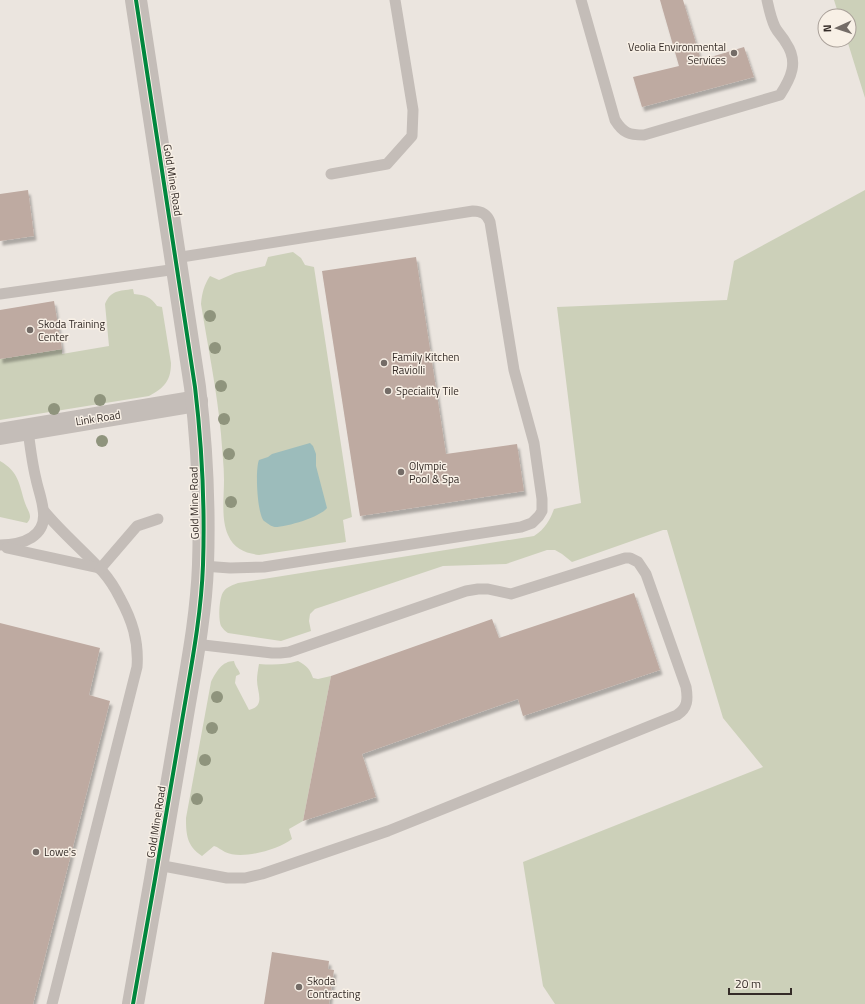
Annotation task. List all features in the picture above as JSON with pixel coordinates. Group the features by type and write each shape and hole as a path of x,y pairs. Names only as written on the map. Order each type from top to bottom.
{"street":[{"name":"Gold Mine Road","path":"132,1004 158,865 195,644 203,566 204,499 201,447 196,401 136,0"},
{"name":"Link Road","path":"0,434 196,401"}],"lane":[{"path":"331,174 387,164 412,136 413,110 395,0"},
{"path":"581,0 615,120 621,129 628,134 644,135 780,95 788,82 793,64 790,50 776,28 767,0"},
{"path":"0,294 474,211 486,214 490,222 514,370 534,443 542,500 542,511 539,516 532,524 521,527 264,567 230,568 203,566"},
{"path":"0,546 18,544 33,537 41,527 44,511 34,472 28,430"},
{"path":"44,511 62,532 100,568 111,582 130,619 136,641 137,662 52,1004"},
{"path":"100,568 137,526 158,519"},
{"path":"0,546 100,568"},
{"path":"158,865 228,878 245,878 262,874 388,831 677,715 684,710 687,700 686,687 650,582 638,562 630,558 625,558 511,594 488,588 478,588 466,591 288,652 272,653 195,644"}],"green space":[{"path":"834,0 865,0 865,98 849,48 857,48 857,8 836,8"},
{"path":"865,190 865,1004 555,1004 543,986 523,862 763,767 723,718 667,530 663,530 572,562 555,550 547,550 506,564 443,566 315,609 310,614 309,621 311,631 281,641 228,633 220,623 220,603 222,594 227,588 238,583 534,536 547,524 554,509 581,503 557,307 727,300 734,261"},
{"path":"293,252 301,258 305,265 314,267 352,517 343,520 346,542 259,555 240,550 233,544 230,540 224,522 224,469 221,434 215,385 201,300 210,276 219,280 235,273 265,266 268,257"},
{"path":"133,289 134,294 147,297 157,306 162,307 171,363 170,375 163,387 149,396 0,420 0,359 62,349 62,354 109,346 105,304 107,299 116,292"},
{"path":"0,461 15,474 30,515 27,523 0,517"},
{"path":"230,661 234,661 240,674 236,676 235,683 249,710 254,708 259,702 257,674 259,664 269,665 298,661 308,668 313,678 318,679 331,676 303,821 289,829 292,839 278,847 259,853 240,855 232,854 214,846 202,856 193,848 188,840 186,818 211,682 217,671 223,665"}],"water":[{"path":"310,443 316,454 316,466 327,508 318,515 303,521 280,527 272,526 264,521 258,501 257,472 259,460 272,454"}],"building":[{"name":"Veolia Environmental Services","path":"660,0 683,0 701,60 744,47 754,77 642,107 633,77 679,66"},
{"path":"28,190 34,236 0,241 0,194"},
{"path":"416,257 446,454 517,444 524,491 360,516 322,271"},
{"name":"Skoda Training Center","path":"54,301 62,349 0,359 0,310"},
{"path":"634,593 660,670 523,716 518,699 362,754 376,797 303,821 331,676 492,619 499,638"},
{"name":"Lowe's","path":"0,623 100,648 89,695 110,701 33,1004 0,1004"},
{"name":"Skoda Contracting","path":"272,952 329,961 328,969 334,970 329,1004 264,1004"}],"cycle path":[{"path":"133,1004 194,649 202,586 204,543 202,476 195,387 136,0"}],"place":[{"name":"Veolia Environmental Services","path":"734,53"},
{"name":"Skoda Training Center","path":"30,330"},
{"name":"Family Kitchen Raviolli","path":"384,363"},
{"name":"Speciality Tile","path":"388,391"},
{"name":"Olympic Pool & Spa","path":"401,472"},
{"name":"Lowe's","path":"36,852"},
{"name":"Skoda Contracting","path":"299,987"}]}
